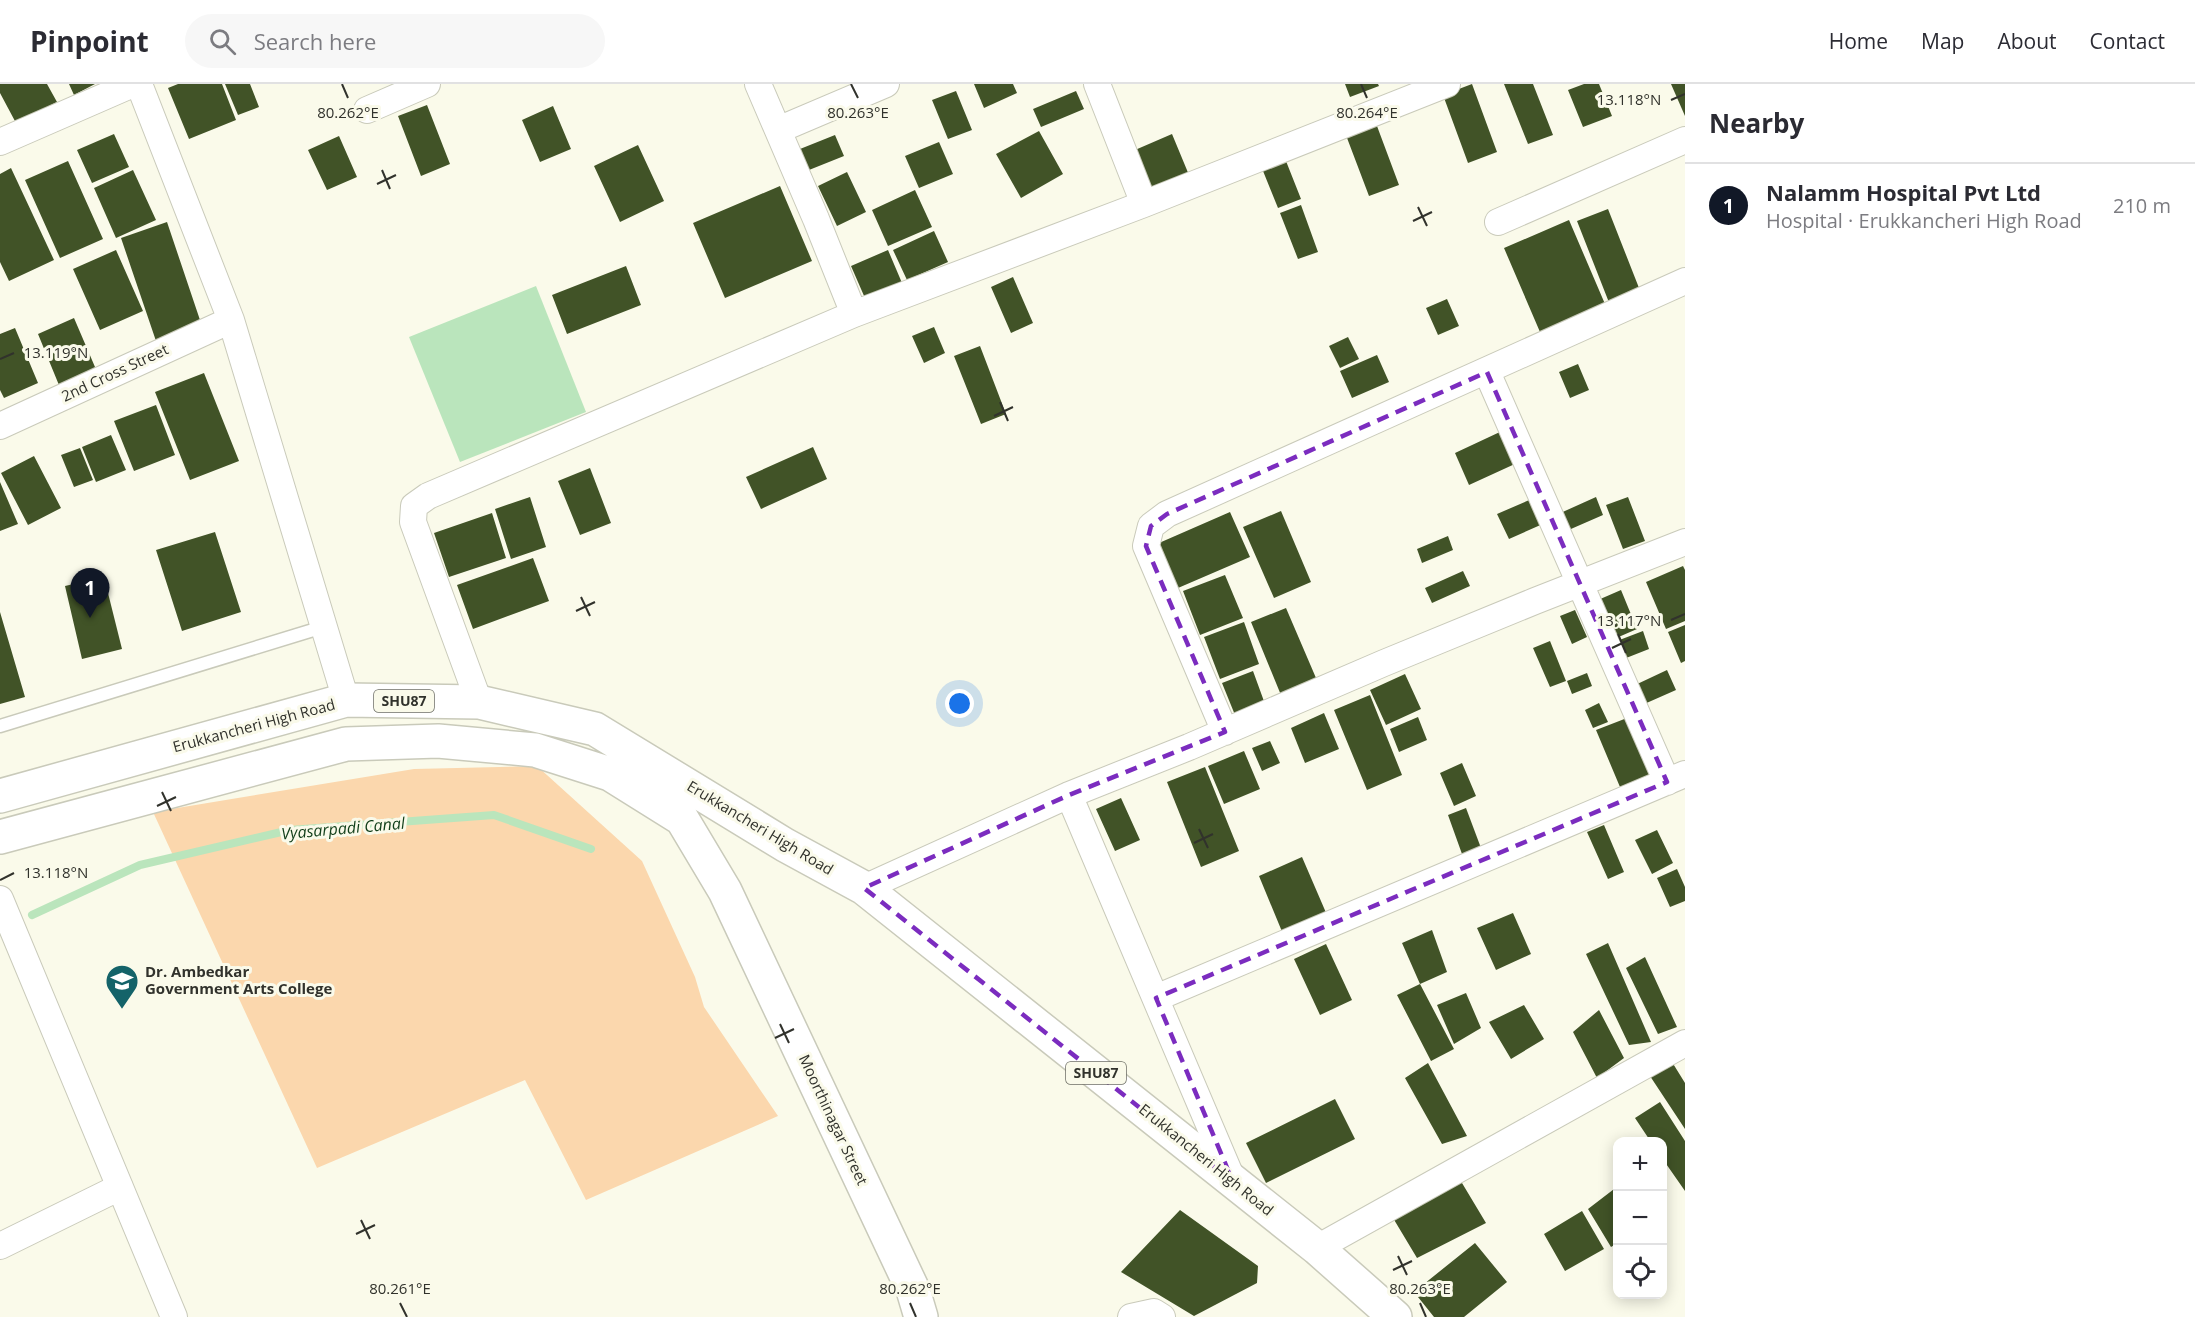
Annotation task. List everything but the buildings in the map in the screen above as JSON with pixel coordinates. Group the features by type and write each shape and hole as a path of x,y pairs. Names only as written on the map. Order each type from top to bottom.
{"main road":[{"name":"Erukkancheri High Road","path":"0,795 346,700 479,702 595,729 785,845 864,888 1317,1248 1395,1317"},
{"name":"Moorthinagar Street","path":"0,837 346,744 438,741 535,750 610,774 682,819 725,891 912,1290 921,1317"}],"street":[{"path":"0,142 133,84"},
{"path":"140,84 231,320 346,700"},
{"path":"367,110 426,84"},
{"path":"758,84 854,314"},
{"path":"778,130 886,84"},
{"path":"1098,84 1144,204"},
{"path":"479,702 413,522 414,506 439,492 854,314 1144,204 1447,84"},
{"path":"1498,222 1685,140"},
{"path":"1225,732 1146,546 1151,526 1167,514 1685,281"},
{"name":"2nd Cross Street","path":"0,426 231,320"},
{"path":"1156,998 1676,778 1579,584 1487,372"},
{"path":"864,888 1069,795 1225,732 1384,663 1685,542"},
{"path":"1069,795 1233,1182"},
{"path":"0,899 174,1317"},
{"path":"1317,1248 1685,1043"},
{"path":"0,1246 120,1187"},
{"path":"1131,1317 1154,1312 1162,1317"}],"lane":[{"path":"0,726 323,627"}],"highlighted area":[{"path":"1487,372 1667,782 1156,998 1233,1182 864,888 1069,795 1225,732 1146,546 1151,526 1167,514"}],"shaded area":[{"path":"536,286 586,412 460,462 409,337"},
{"path":"537,766 642,861 695,977 704,1007 778,1116 586,1200 525,1080 317,1168 153,812 414,769"}],"waterway":[{"name":"Vyasarpadi Canal","path":"32,915 140,865 290,830 494,815 591,849"}],"place":[{"name":"Nalamm Hospital Pvt Ltd","path":"90,618"},
{"name":"Dr. Ambedkar Government Arts College","path":"122,1010"}]}
